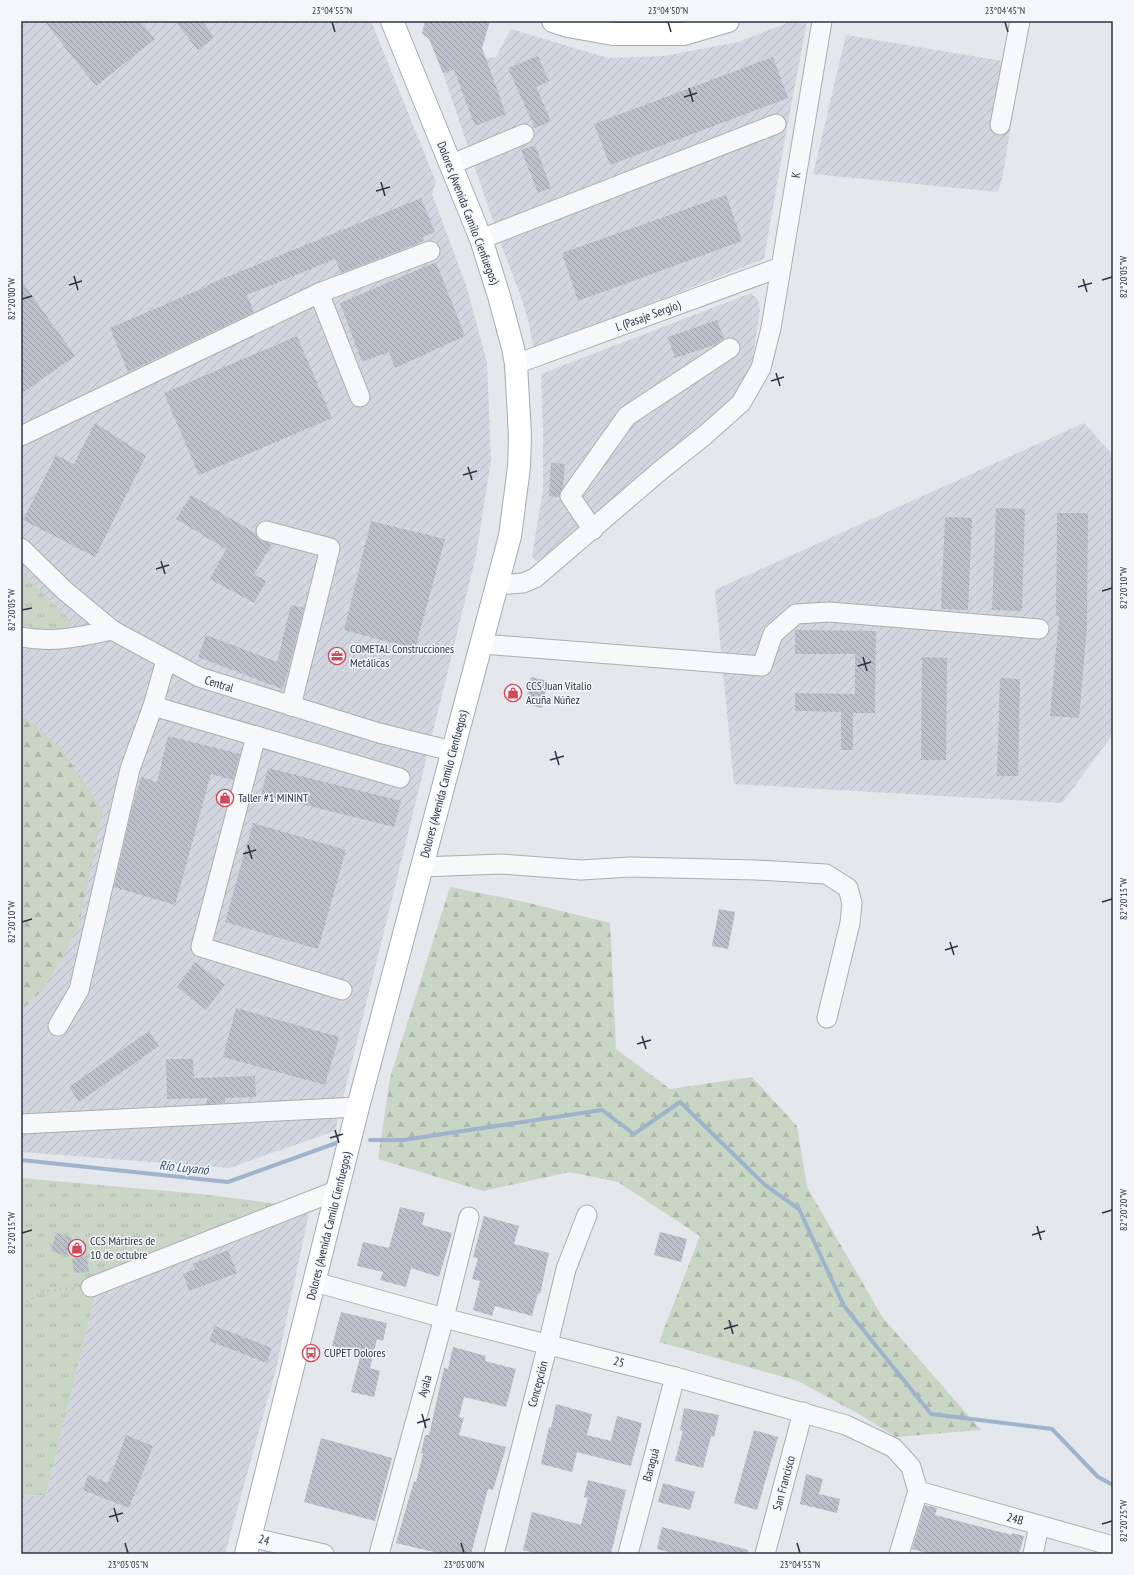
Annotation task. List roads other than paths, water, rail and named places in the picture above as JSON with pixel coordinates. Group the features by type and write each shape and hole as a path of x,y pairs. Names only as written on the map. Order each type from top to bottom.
{"main road":[{"name":"Dolores (Avenida Camilo Cienfuegos)","path":"248,1545 358,1107 510,536 519,467 520,436 516,364 499,296 481,239 392,21"},
{"path":"553,21 568,26 613,34 684,34 728,21"}],"street":[{"name":"K","path":"497,585 523,583 535,578 593,530 661,470 705,435 741,402 761,368 771,328 822,21"},
{"path":"1000,125 1020,21"},
{"path":"481,239 776,124"},
{"path":"450,165 524,134"},
{"path":"21,436 319,293 430,251"},
{"name":"L (Pasaje Sergio)","path":"516,364 781,267"},
{"path":"319,293 360,397"},
{"path":"593,530 570,496 627,416 730,348"},
{"path":"266,531 330,548 291,706"},
{"name":"Central","path":"21,548 64,590 112,630 199,677 379,733 452,750"},
{"path":"482,644 762,666 773,634 796,614 829,612 1039,628"},
{"path":"21,637 36,639 67,639 112,630"},
{"path":"58,1026 79,990 130,769 153,706 166,660"},
{"path":"153,706 400,778"},
{"path":"256,736 201,947 342,990"},
{"path":"422,867 502,864 581,870 630,867 756,870 826,874 848,888 852,903 850,923 827,1018"},
{"path":"21,1124 358,1107"},
{"path":"91,1287 338,1190"},
{"name":"Concepción","path":"494,1554 566,1269 586,1215"},
{"name":"Ayala","path":"379,1554 444,1318 469,1216"},
{"name":"25","path":"315,1282 444,1318 674,1377 846,1425 894,1448 910,1467 918,1491"},
{"name":"Baraguá","path":"628,1554 674,1377"},
{"name":"San Francisco","path":"765,1554 803,1412"},
{"path":"899,1554 918,1491"},
{"name":"24B","path":"918,1491 1113,1546"},
{"path":"1033,1554 1039,1526"},
{"name":"24","path":"248,1545 324,1554"}],"waterway":[{"path":"370,1140 403,1140 602,1110 634,1134 680,1102 765,1185 799,1209 844,1306 931,1414 1052,1429 1098,1477 1113,1485"},
{"name":"Río Luyanó","path":"21,1160 228,1182 339,1142"}],"place":[{"name":"COMETAL Construcciones Metálicas","path":"337,656"},
{"name":"CCS Juan Vitalio Acuña Núñez","path":"513,693"},
{"name":"Taller #1 MININT","path":"225,798"},
{"name":"CCS Mártires de 10 de octubre","path":"77,1248"},
{"name":"CUPET Dolores","path":"311,1353"}]}
